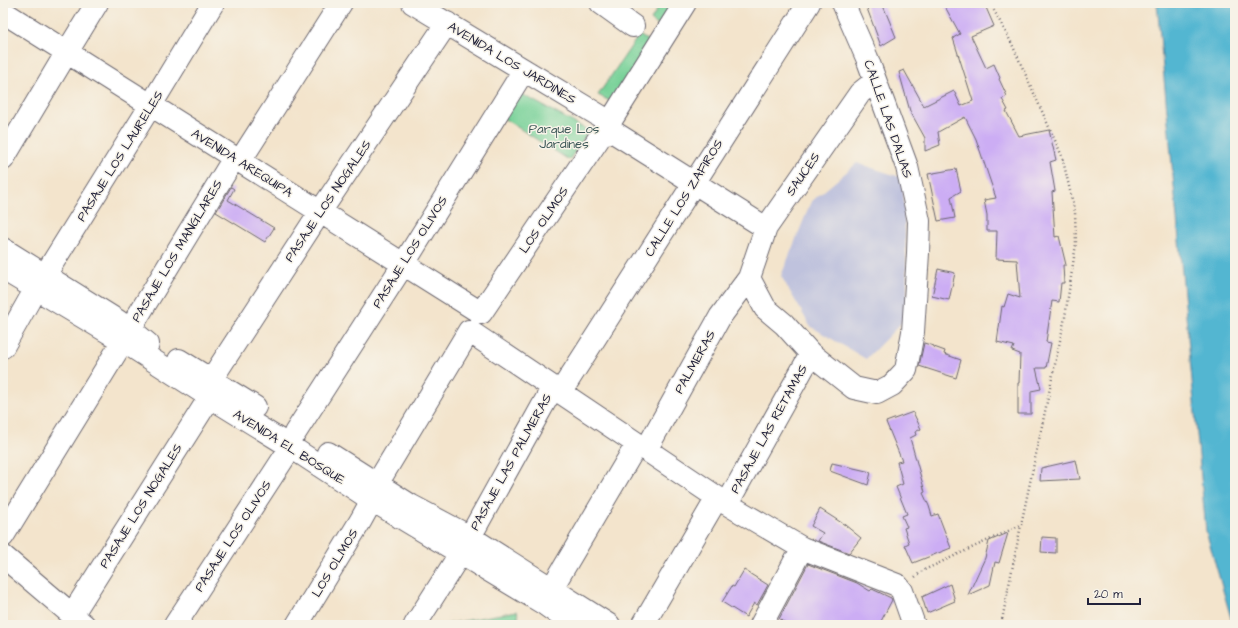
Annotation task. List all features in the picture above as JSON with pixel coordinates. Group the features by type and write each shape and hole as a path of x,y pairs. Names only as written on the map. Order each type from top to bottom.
{"street":[{"path":"3,159 98,3"},
{"name":"PASAJE LOS LAURELES","path":"3,347 40,282 152,106 213,3"},
{"name":"PASAJE LOS MANGLARES","path":"3,536 126,335 237,159 341,3"},
{"name":"AVENIDA LOS JARDINES","path":"414,3 524,70 766,228"},
{"path":"601,3 633,26"},
{"name":"LOS OLMOS","path":"481,313 609,125 685,3"},
{"name":"CALLE LOS ZAFIROS","path":"557,390 694,182 809,3"},
{"name":"CALLE LAS DALIAS","path":"811,354 854,388 878,393 892,385 906,370 913,332 919,221 907,167 867,58 843,3"},
{"name":"AVENIDA AREQUIPA","path":"3,12 481,313"},
{"name":"PASAJE LOS NOGALES","path":"78,620 210,389 320,212 447,24"},
{"name":"PASAJE LOS OLIVOS","path":"175,625 293,440 524,70"},
{"name":"SAUCES","path":"749,278 766,228 860,93 875,81"},
{"path":"3,249 40,282 210,389"},
{"name":"AVENIDA EL BOSQUE","path":"3,269 40,282 61,304 126,335 149,358 210,389 405,511 465,545"},
{"path":"749,278 765,308 784,324 811,354"},
{"name":"PALMERAS","path":"552,588 642,447 720,317 749,278"},
{"name":"LOS OLMOS","path":"297,625 357,527 374,492 469,331 557,390"},
{"name":"PASAJE LAS RETAMAS","path":"643,625 722,501 811,354"},
{"path":"557,390 722,501 802,548 897,585 902,591 914,625"},
{"name":"PASAJE LAS PALMERAS","path":"415,625 465,545 557,390"},
{"path":"465,545 552,588 609,625"},
{"path":"465,545 574,625"},
{"path":"761,625 802,548"},
{"path":"3,556 78,620"}],"path":[{"path":"990,3 1011,42 1062,156 1075,212 1076,244 1065,316 1001,625"},
{"path":"897,585 908,585 922,571 1021,525"}],"shaded area":[{"path":"857,163 903,178 908,316 866,359 810,326 781,276 811,202"}],"green space":[{"path":"661,3 678,3 662,29 651,20"},
{"path":"639,35 652,43 612,102 598,95"},
{"name":"Parque Los Jardines","path":"516,91 589,131 569,160 503,118"},
{"path":"517,611 520,625 442,625"}],"water":[{"path":"1157,3 1235,3 1235,625 1233,625 1206,531"}],"building":[{"path":"865,3 882,3 896,37 881,46"},
{"path":"943,3 984,3 994,26 971,36 986,68 994,64 1007,96 1002,99 1008,110 1006,111 1019,136 1049,130 1056,160 1050,162 1055,191 1052,192 1055,237 1059,236 1066,265 1063,265 1064,283 1061,283 1059,302 1052,301 1046,342 1051,343 1046,368 1036,368 1041,389 1031,391 1031,414 1018,414 1020,354 1012,351 1014,346 997,342 1002,306 1004,307 1008,294 1020,298 1017,260 996,259 997,231 987,231 987,215 984,200 996,198 976,139 965,117 938,132 940,145 925,151 925,138 910,111 899,72 904,70 924,106 954,91 961,106 973,101 953,38 960,34"},
{"path":"956,169 961,191 951,197 955,218 938,221 928,174"},
{"path":"231,187 234,189 228,200 274,228 265,242 216,212"},
{"path":"938,269 955,273 949,300 932,296"},
{"path":"924,343 945,351 944,354 961,360 956,378 919,366"},
{"path":"913,412 921,429 915,432 916,435 910,438 925,492 923,493 932,516 938,514 951,548 913,563 905,545 909,543 904,528 907,527 902,516 907,514 896,487 903,484 897,462 902,461 886,422"},
{"path":"1076,460 1080,479 1040,481 1041,468"},
{"path":"832,463 871,472 868,485 830,471"},
{"path":"820,509 845,525 861,538 849,553 818,541 823,533 811,526"},
{"path":"1008,533 999,563 995,562 990,585 968,595 985,558 989,541"},
{"path":"1042,537 1056,538 1056,553 1041,552"},
{"path":"808,564 857,583 870,591 872,589 891,598 892,600 879,625 789,625 779,619"},
{"path":"744,570 768,585 757,605 754,603 746,617 722,602 732,586 734,587"},
{"path":"950,584 955,601 927,613 922,597"}]}
